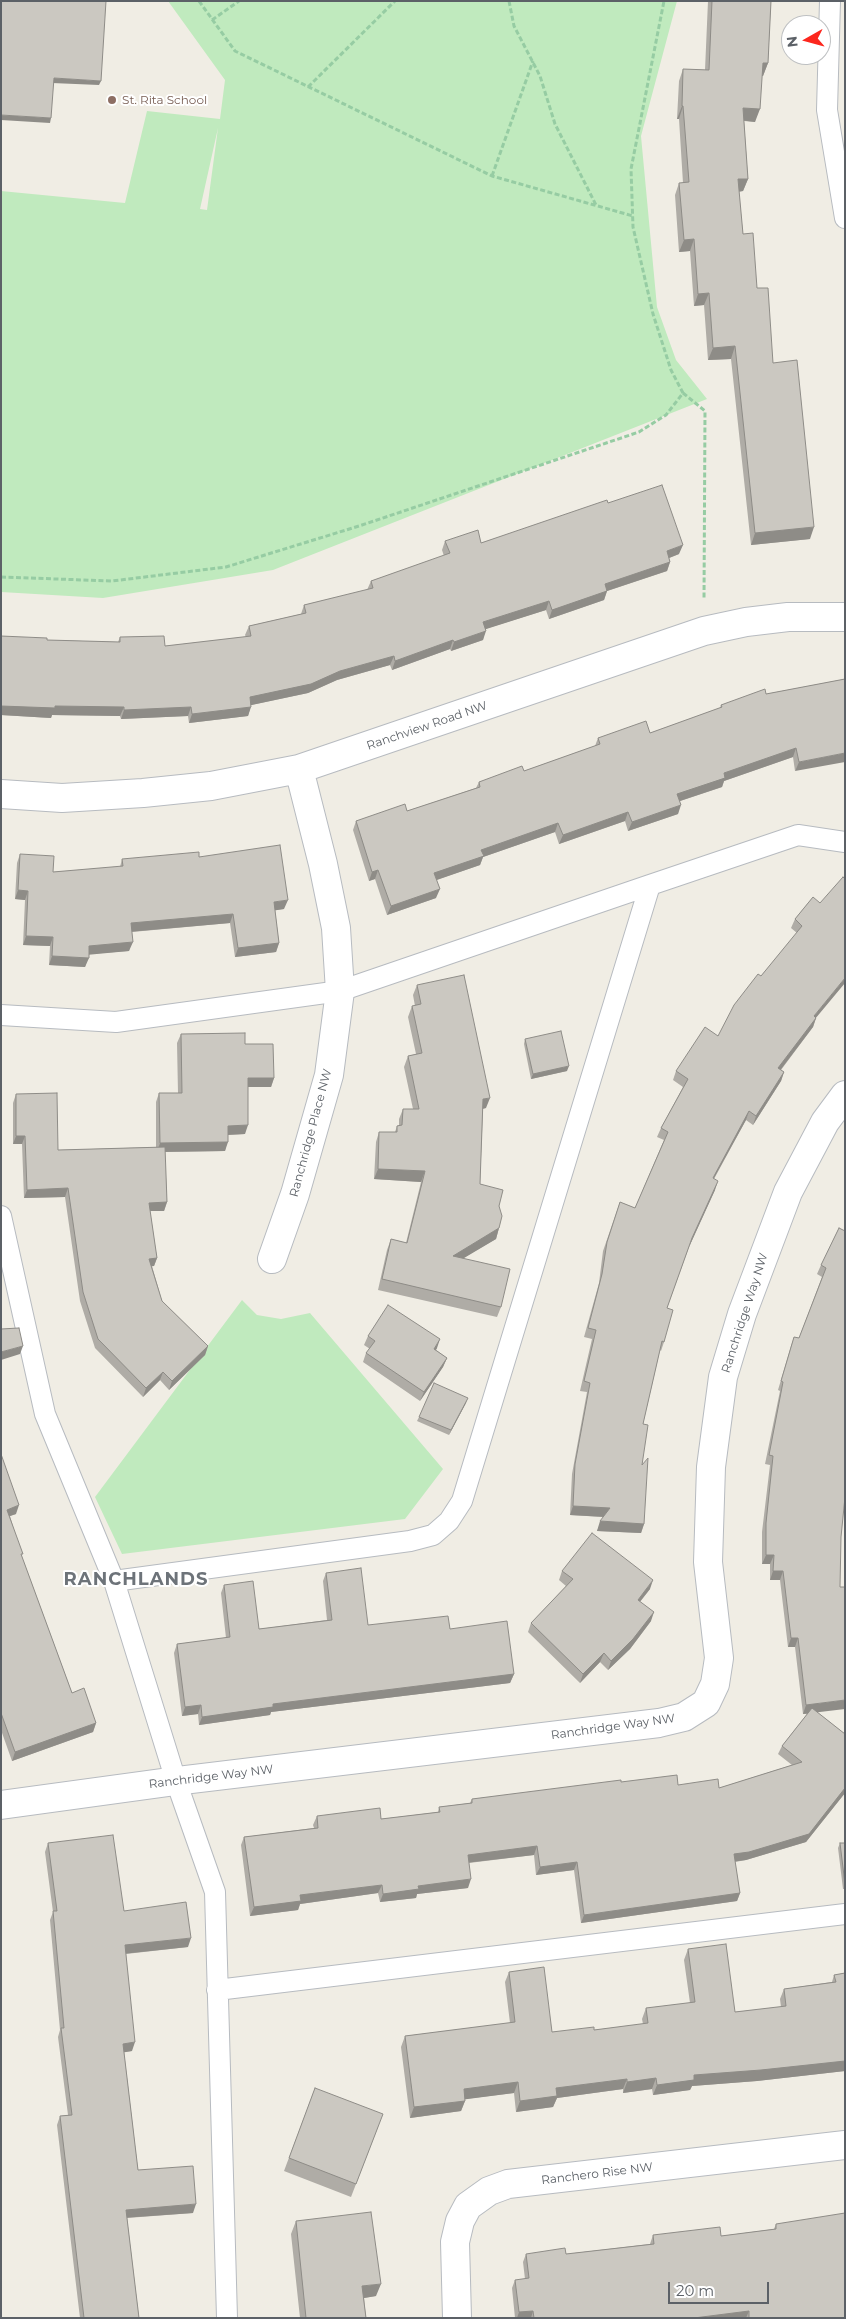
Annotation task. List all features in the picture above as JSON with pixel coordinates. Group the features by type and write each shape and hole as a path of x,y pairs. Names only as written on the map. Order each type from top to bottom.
{"street":[{"name":"Ranchview Road NW","path":"1,794 62,798 143,794 211,786 299,769 704,631 746,622 788,617 845,617"},
{"name":"Ranchridge Place NW","path":"272,1259 295,1194 329,1075 340,991 336,928 323,864 299,769"},
{"name":"Ranchridge Way NW","path":"1,1805 659,1723 684,1717 706,1703 716,1684 719,1658 708,1562 711,1467 723,1377 742,1314 788,1192 825,1122 845,1095"},
{"name":"Ranchero Rise NW","path":"457,2318 455,2242 460,2221 468,2206 489,2191 508,2184 845,2144"}],"lane":[{"path":"830,1 845,218"},
{"path":"1,1015 116,1022 340,991 798,835 845,842"},
{"path":"114,1581 410,1542 433,1535 449,1521 462,1500 650,885"},
{"path":"1,1216 45,1414 114,1581 176,1782 215,1892 227,2318"},
{"path":"217,1990 845,1914"}],"path":[{"path":"199,1 235,51 492,176 632,216"},
{"path":"212,20 239,1"},
{"path":"308,87 395,1"},
{"path":"509,1 514,26 540,76 555,124 596,205"},
{"path":"664,1 631,169 632,216 652,314 671,370 683,394 705,411 704,601"},
{"path":"492,176 533,62"},
{"path":"1,577 112,581 226,567 359,526 639,432 666,415 683,394"}],"green space":[{"path":"168,1 677,1 641,136 657,307 676,360 707,399 273,570 103,598 1,592 1,191 125,203 147,111 220,119 225,80","holes":["218,128 207,210 200,209"]},
{"path":"242,1300 257,1315 281,1319 310,1313 443,1469 405,1519 122,1554 95,1497"}],"building":[{"path":"1,1 106,1 101,81 54,78 51,118 1,115"},
{"path":"712,1 771,1 768,63 763,63 760,109 743,108 748,179 738,179 743,234 753,233 757,288 768,288 773,363 797,360 814,527 755,533 735,346 713,348 709,293 698,294 694,239 684,240 679,183 689,182 682,106 683,69 709,70"},
{"path":"662,485 683,545 667,551 670,562 605,584 607,591 552,610 549,601 483,622 486,631 454,642 453,640 395,661 394,656 340,671 311,684 250,697 251,707 192,714 191,707 124,710 124,707 55,706 55,708 1,706 1,636 47,638 47,640 120,642 120,637 164,636 165,646 251,636 249,626 306,613 304,605 373,588 371,581 450,553 445,541 478,530 481,543 607,500 608,503"},
{"path":"845,679 845,753 799,762 796,748 724,773 725,778 677,794 681,805 632,822 628,812 563,835 558,823 481,850 484,856 434,873 440,889 391,906 378,870 372,872 356,821 405,804 407,811 480,787 479,782 522,766 524,771 600,744 598,738 646,721 650,733 765,689 766,694"},
{"path":"280,845 288,900 274,902 279,943 238,948 233,914 131,923 133,942 89,946 89,958 52,956 53,937 26,936 28,891 18,890 20,854 54,856 53,872 123,866 122,859 199,852 199,857"},
{"path":"843,877 845,879 845,978 814,1016 816,1018 778,1068 784,1072 756,1116 749,1111 713,1178 718,1181 692,1238 667,1308 673,1310 664,1342 662,1341 643,1424 648,1425 642,1465 648,1458 644,1524 600,1521 610,1508 573,1506 575,1464 590,1383 584,1381 596,1330 588,1328 602,1274 607,1242 620,1202 635,1208 668,1132 661,1128 688,1079 676,1071 705,1027 718,1036 734,1005 758,974 761,976 802,926 795,919 813,897 820,903"},
{"path":"464,975 490,1098 483,1099 480,1184 503,1190 499,1206 502,1216 499,1228 453,1256 510,1269 501,1307 382,1279 391,1239 407,1243 425,1171 378,1169 379,1132 397,1132 397,1126 402,1125 403,1109 419,1109 408,1056 422,1053 412,1006 421,1004 417,985"},
{"path":"561,1031 569,1066 533,1074 525,1039"},
{"path":"245,1033 245,1044 273,1044 274,1078 248,1078 248,1125 228,1126 228,1142 160,1143 159,1093 182,1093 181,1034"},
{"path":"57,1093 58,1150 165,1147 167,1202 149,1203 157,1258 149,1259 162,1301 208,1346 172,1381 163,1372 146,1388 98,1339 83,1292 68,1188 27,1190 25,1136 16,1136 16,1094"},
{"path":"839,1228 845,1231 845,1497 841,1537 840,1587 845,1587 845,1700 806,1705 798,1638 791,1638 783,1571 773,1571 774,1555 766,1555 766,1523 773,1456 769,1455 783,1382 781,1381 794,1337 799,1338 826,1268 821,1265"},
{"path":"388,1305 440,1339 434,1349 447,1358 424,1392 366,1353 375,1341 368,1336"},
{"path":"19,1328 23,1346 1,1352 1,1329"},
{"path":"434,1383 468,1398 451,1430 419,1417"},
{"path":"1,1454 19,1505 7,1510 23,1554 21,1554 72,1693 84,1688 96,1723 15,1752 1,1713"},
{"path":"592,1533 653,1580 638,1600 654,1612 633,1639 611,1661 604,1653 583,1674 531,1623 573,1579 562,1571"},
{"path":"361,1568 368,1625 448,1616 450,1629 507,1621 514,1674 273,1704 273,1707 202,1717 201,1705 185,1707 177,1644 230,1637 224,1585 253,1581 259,1629 332,1620 326,1573"},
{"path":"812,1708 845,1734 845,1788 809,1834 749,1852 734,1854 740,1893 584,1915 577,1862 540,1867 537,1846 468,1855 471,1879 418,1886 419,1889 383,1894 382,1885 300,1895 301,1901 254,1907 244,1837 318,1828 317,1816 380,1808 381,1819 440,1812 439,1807 472,1803 472,1799 621,1780 621,1782 677,1775 678,1785 718,1779 719,1788 802,1762 782,1746"},
{"path":"113,1835 124,1911 186,1902 191,1938 125,1945 135,2042 123,2044 138,2170 193,2166 196,2204 126,2210 139,2318 84,2318 60,2116 72,2115 61,2028 64,2028 53,1911 57,1911 48,1843"},
{"path":"840,1843 845,1843 845,1884"},
{"path":"726,1944 735,2012 786,2006 784,1989 836,1982 834,1975 845,1973 845,2061 694,2075 694,2080 657,2085 656,2078 627,2082 627,2079 556,2088 557,2096 520,2101 518,2082 464,2089 465,2101 414,2107 405,2036 515,2022 509,1972 544,1967 552,2032 594,2027 594,2030 648,2023 646,2008 695,2002 688,1949"},
{"path":"315,2088 383,2114 356,2184 289,2158"},
{"path":"371,2212 381,2284 362,2286 366,2318 306,2318 296,2221"},
{"path":"845,2213 845,2318 749,2318 749,2311 694,2318 534,2318 533,2311 519,2312 515,2280 529,2278 526,2254 565,2248 566,2254 654,2244 653,2235 720,2227 721,2236 776,2229 776,2224"}],"place":[{"name":"St. Rita School","path":"112,100"}],"district":[{"name":"RANCHLANDS","path":"136,1580"}]}
